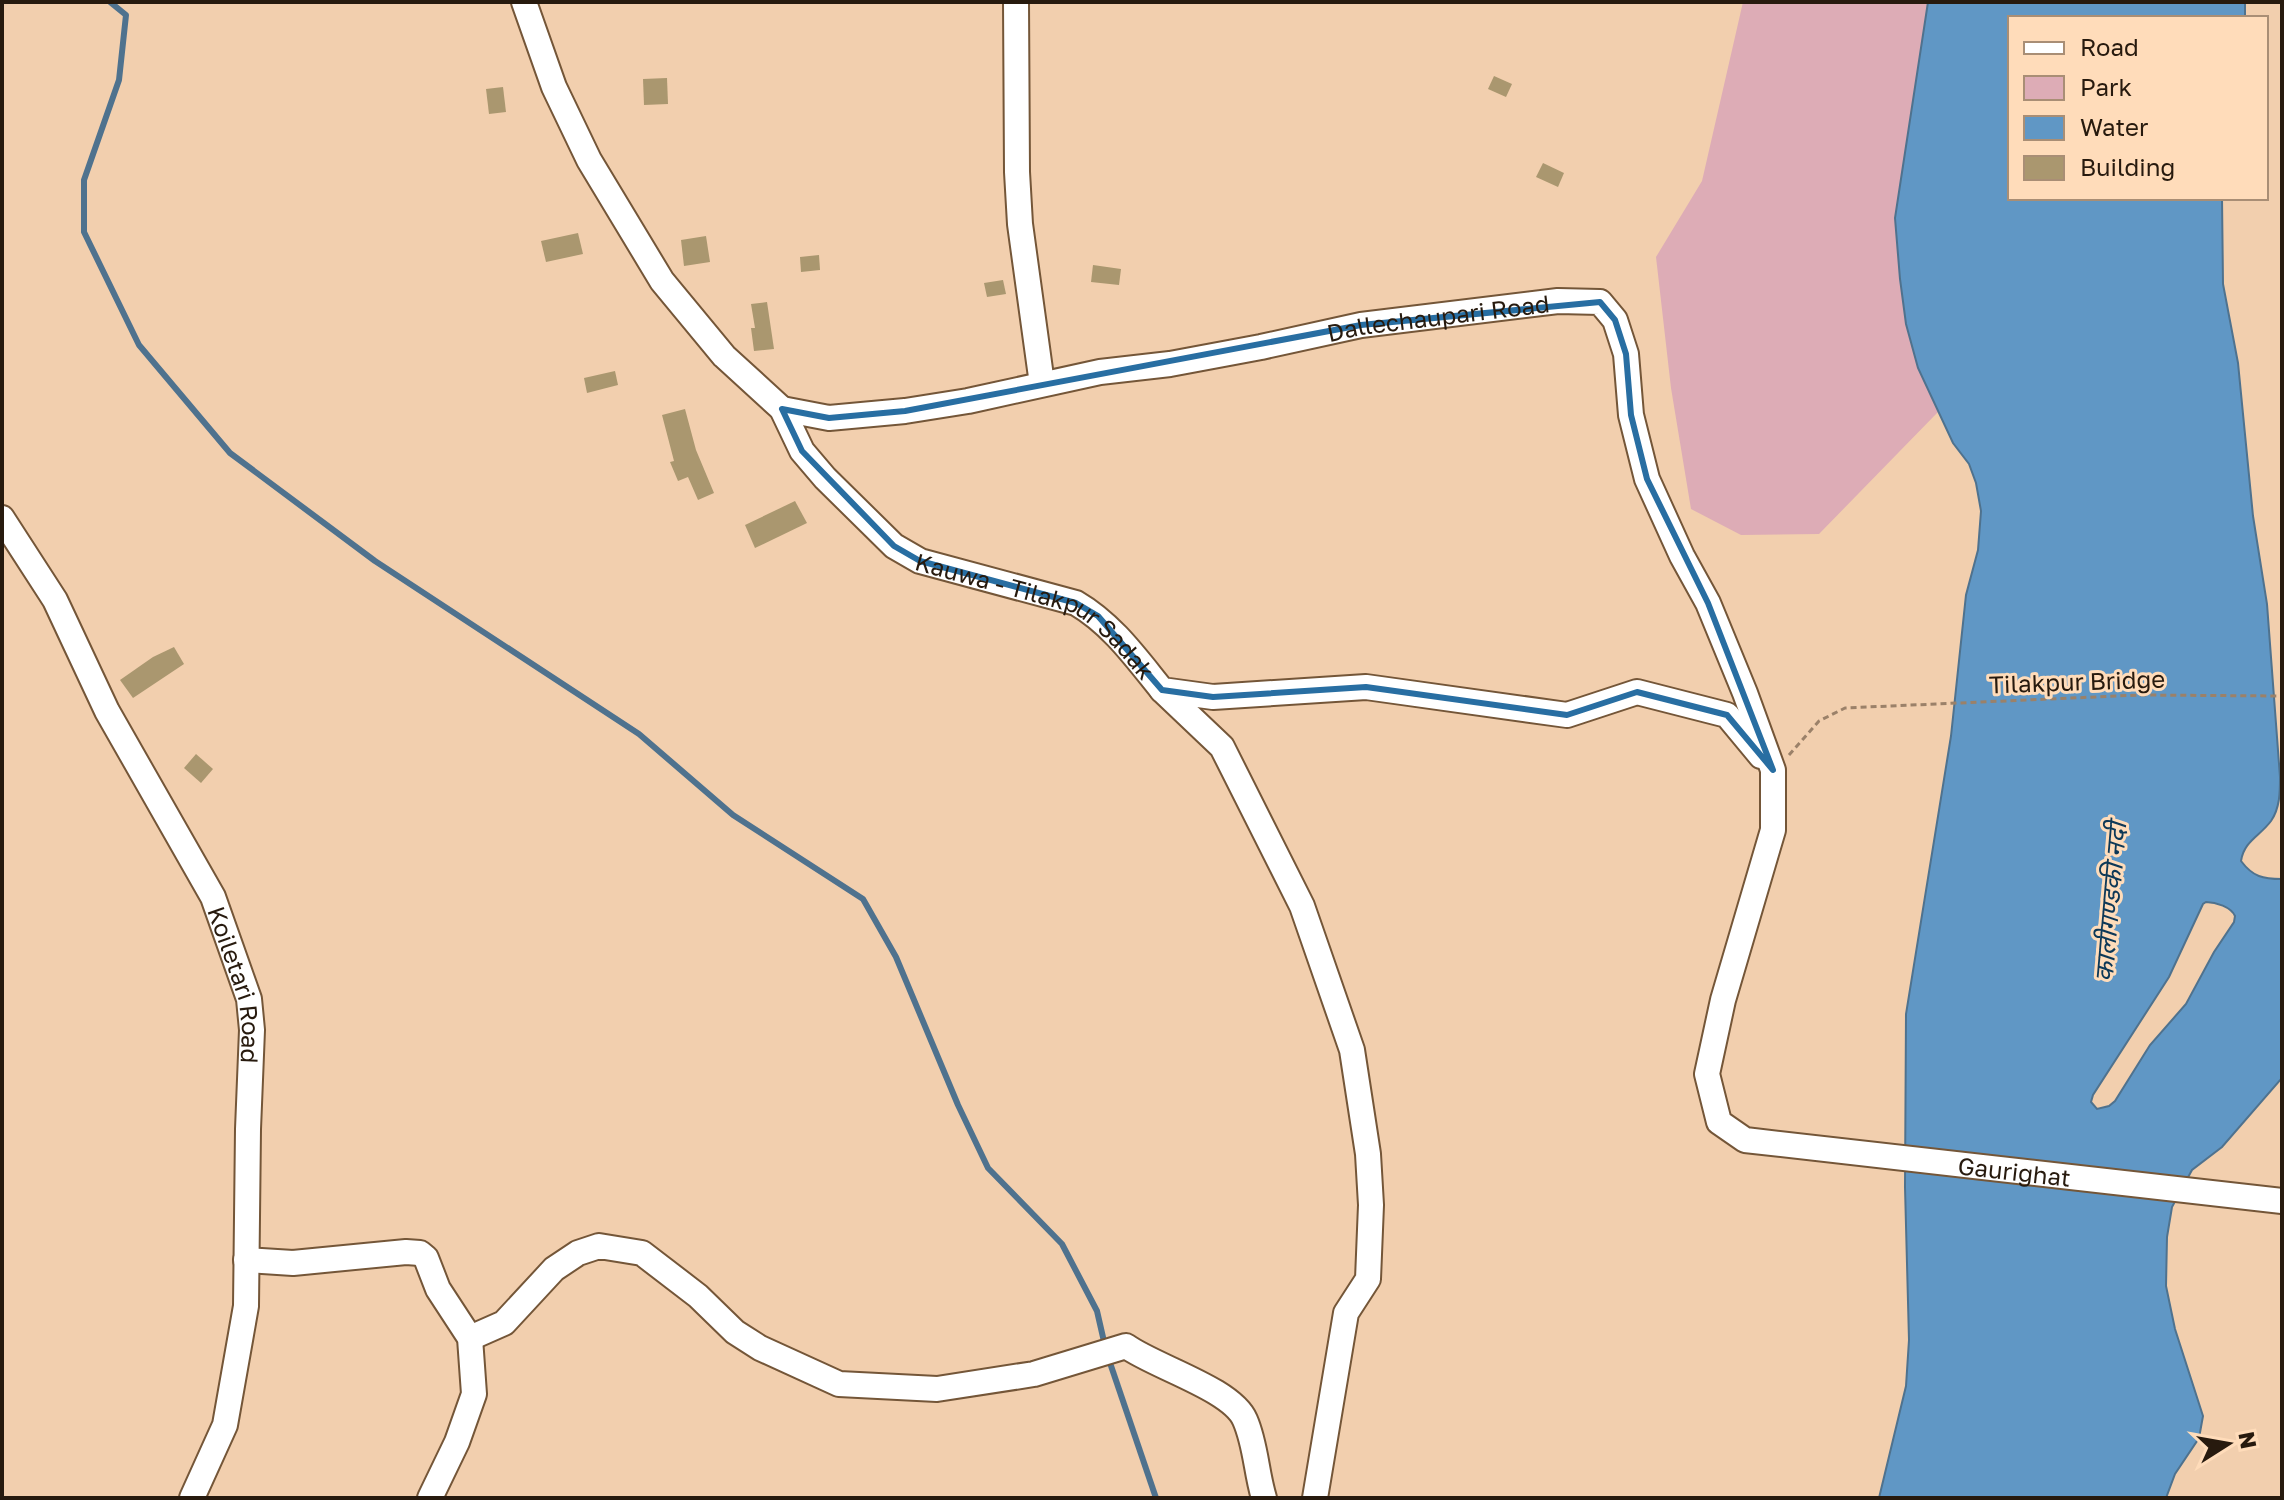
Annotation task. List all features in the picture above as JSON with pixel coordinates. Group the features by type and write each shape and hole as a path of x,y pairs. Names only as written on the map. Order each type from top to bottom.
{"street":[{"name":"Kauwa - Tilakpur Sadak","path":"524,2 554,87 589,160 662,281 724,356 782,409 802,451 825,478 894,546 920,561 1076,603 1098,616 1162,690 1213,697 1366,687 1567,715 1637,692 1727,715 1773,770"},
{"path":"1016,2 1020,224 1042,384"},
{"name":"Dallechaupari Road","path":"782,409 829,418 905,411 968,401 1100,372 1185,361 1361,325 1558,301 1600,302 1615,320 1626,354 1631,415 1647,479 1682,556 1708,603 1773,770"},
{"name":"Koiletari Road","path":"2,518 55,600 107,711 213,897 249,999 252,1030 246,1306 225,1425 192,1498"},
{"path":"1162,690 1222,747 1302,906 1352,1050 1368,1154 1371,1205 1368,1279 1346,1313 1315,1498"},
{"name":"Gaurighat","path":"1773,770 1773,830 1723,1000 1707,1074 1719,1122 1745,1140 2282,1201"},
{"path":"470,1338 504,1323 554,1269 578,1253 599,1246 642,1253 698,1296 735,1332 760,1348 839,1384 937,1389 1034,1374 1126,1346 1142,1357 1210,1387 1244,1417 1264,1498"},
{"path":"246,1260 293,1263 420,1253 431,1268 449,1308 470,1338 474,1394 457,1442 430,1498"}],"path":[{"name":"Tilakpur Bridge","path":"1773,770 1797,748 1819,721 1845,708 2140,695 2282,696"}],"highlighted area":[{"path":"1600,302 1615,320 1626,354 1631,415 1647,479 1708,603 1773,770 1727,715 1637,692 1567,715 1366,687 1213,697 1162,690 1098,616 1076,603 920,561 894,546 802,451 782,409 829,418 905,411 1361,325"}],"green space":[{"path":"1743,2 1928,2 1920,64 1906,324 1918,368 1938,412 1819,534 1741,535 1691,509 1671,388 1656,257 1702,181"}],"water":[{"name":"कालीगण्डकी नदी","path":"1928,2 2245,2 2245,16 2008,16 2008,200 2222,200 2223,284 2238,363 2253,516 2267,604 2280,794 2274,816 2249,844 2241,861 2259,876 2282,879 2282,1078 2222,1147 2192,1170 2172,1207 2167,1237 2166,1286 2175,1329 2203,1416 2199,1438 2175,1474 2166,1498 1879,1498 1906,1386 1909,1340 1905,1187 1906,1014 1951,736 1966,595 1978,550 1981,511 1969,464 1953,443 1918,368 1906,324 1895,218","holes":["2210,902 2223,906 2235,916 2234,922 2186,1004 2150,1045 2115,1101 2097,1109 2091,1102 2093,1095 2169,977 2203,904"]}],"building":[{"path":"1494,76 1512,84 1506,97 1488,89"},
{"path":"667,78 668,104 644,105 643,79"},
{"path":"503,87 506,112 489,114 486,89"},
{"path":"1543,163 1564,173 1558,187 1536,177"},
{"path":"578,233 583,254 546,262 541,241"},
{"path":"706,236 710,262 684,266 681,240"},
{"path":"819,255 820,270 801,272 800,257"},
{"path":"1093,265 1121,269 1119,285 1091,282"},
{"path":"1003,280 1006,294 987,297 984,283"},
{"path":"767,302 774,349 754,351 751,328 755,328 751,304"},
{"path":"615,371 618,385 587,393 584,378"},
{"path":"685,409 696,450 714,493 698,500 688,477 678,481 670,462 674,461 662,415"},
{"path":"795,501 807,523 755,548 745,525"},
{"path":"174,647 184,664 133,698 120,680 153,657"},
{"path":"196,754 213,769 201,783 184,768"}],"waterway":[{"path":"110,2 126,15 119,80 84,180 84,232 139,345 230,453 375,561 639,734 733,815 863,899 896,957 988,1168 1062,1244 1097,1311 1105,1346"},
{"path":"1108,1357 1156,1498"}]}
